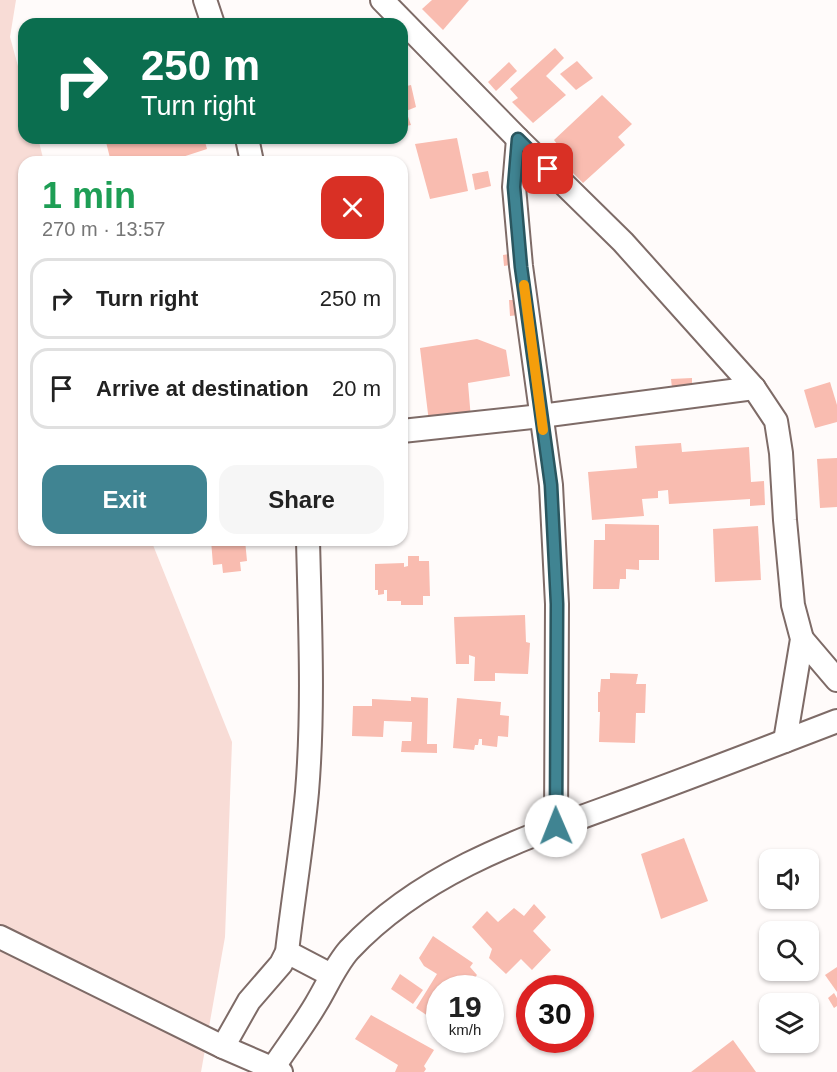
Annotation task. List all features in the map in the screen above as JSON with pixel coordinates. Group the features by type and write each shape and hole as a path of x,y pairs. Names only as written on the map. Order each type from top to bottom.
{"street":[{"path":"205,0 211,18"},
{"path":"382,0 400,18"},
{"path":"408,27 623,242 754,388 777,426 793,604 802,639 785,741"},
{"path":"518,139 514,187 521,267 551,485 557,604 556,826"},
{"path":"408,430 541,416 754,388"},
{"path":"223,1047 249,1001 280,964 287,952 306,803 311,714 308,546"},
{"path":"802,639 837,680"},
{"path":"0,937 223,1047 277,1070 317,1004 331,975 347,952 390,914 439,878 459,867 556,826 837,721"},
{"path":"287,952 331,975"}],"shaded area":[{"path":"0,0 16,0 10,37 18,66 18,144 40,144 42,156 18,156 18,546 153,546 232,742 225,937 201,1072 0,1072"}],"building":[{"path":"432,0 469,0 443,30 422,9"},
{"path":"555,48 564,58 546,76 566,95 533,123 512,102 518,98 510,89"},
{"path":"577,61 593,78 576,90 560,74"},
{"path":"509,62 517,71 496,91 488,82"},
{"path":"411,85 416,107 408,110 408,86"},
{"path":"602,95 632,124 618,137 625,145 583,183 555,155 561,149 554,140"},
{"path":"457,138 468,191 430,199 415,144"},
{"path":"106,144 206,144 207,149 185,156 110,156"},
{"path":"488,171 491,186 475,190 472,174"},
{"path":"509,254 510,265 504,266 503,255"},
{"path":"509,300 518,300 519,315 510,316"},
{"path":"477,339 506,350 510,376 468,383 471,419 429,422 420,348"},
{"path":"692,378 692,388 672,388 671,379"},
{"path":"830,382 837,405 837,422 815,428 804,390"},
{"path":"681,443 682,452 749,447 751,482 764,481 765,505 750,506 750,499 669,504 668,490 658,491 658,498 642,499 644,516 592,520 588,472 637,468 635,446"},
{"path":"837,458 837,507 820,508 817,459"},
{"path":"605,524 659,525 659,560 639,560 639,570 626,569 626,579 620,579 619,589 593,589 594,540 605,540"},
{"path":"758,526 761,580 715,582 713,529"},
{"path":"211,546 246,546 247,561 240,562 241,571 223,573 222,564 213,565"},
{"path":"408,556 419,556 419,561 429,561 430,596 423,596 423,605 401,605 401,601 387,601 387,590 384,590 384,594 378,595 378,590 375,590 375,564 404,563 404,567 408,566"},
{"path":"525,615 526,642 530,643 528,674 495,673 495,681 474,681 475,657 469,655 469,664 456,664 454,617"},
{"path":"610,673 638,674 636,684 646,684 645,713 636,713 635,743 599,742 598,692 600,692 601,679 610,679"},
{"path":"411,697 428,698 427,744 437,744 437,753 401,752 402,741 411,741 412,722 384,721 383,737 352,736 353,706 372,706 372,699 411,701"},
{"path":"457,698 501,702 500,715 509,716 508,737 498,736 497,747 482,745 482,739 479,739 474,750 453,748"},
{"path":"684,838 708,901 661,919 641,854"},
{"path":"534,904 546,917 533,931 551,950 532,970 521,959 506,974 489,958 492,949 472,927 487,911 498,922 514,908 524,916"},
{"path":"433,936 473,963 470,967 477,975 436,975 424,966 419,958"},
{"path":"837,967 837,992 825,975"},
{"path":"400,974 423,990 413,1004 391,989"},
{"path":"426,992 426,1015 416,1008"},
{"path":"834,993 837,1006 834,1008 828,998"},
{"path":"371,1015 426,1046 426,1053 432,1053 424,1066 426,1069 424,1072 395,1072 398,1065 355,1039"},
{"path":"733,1040 756,1072 691,1072"}],"slow traffic":[{"path":"524,285 543,430"}],"route":[{"path":"548,169 518,139 514,187 521,267 551,485 557,604 556,826"}]}
